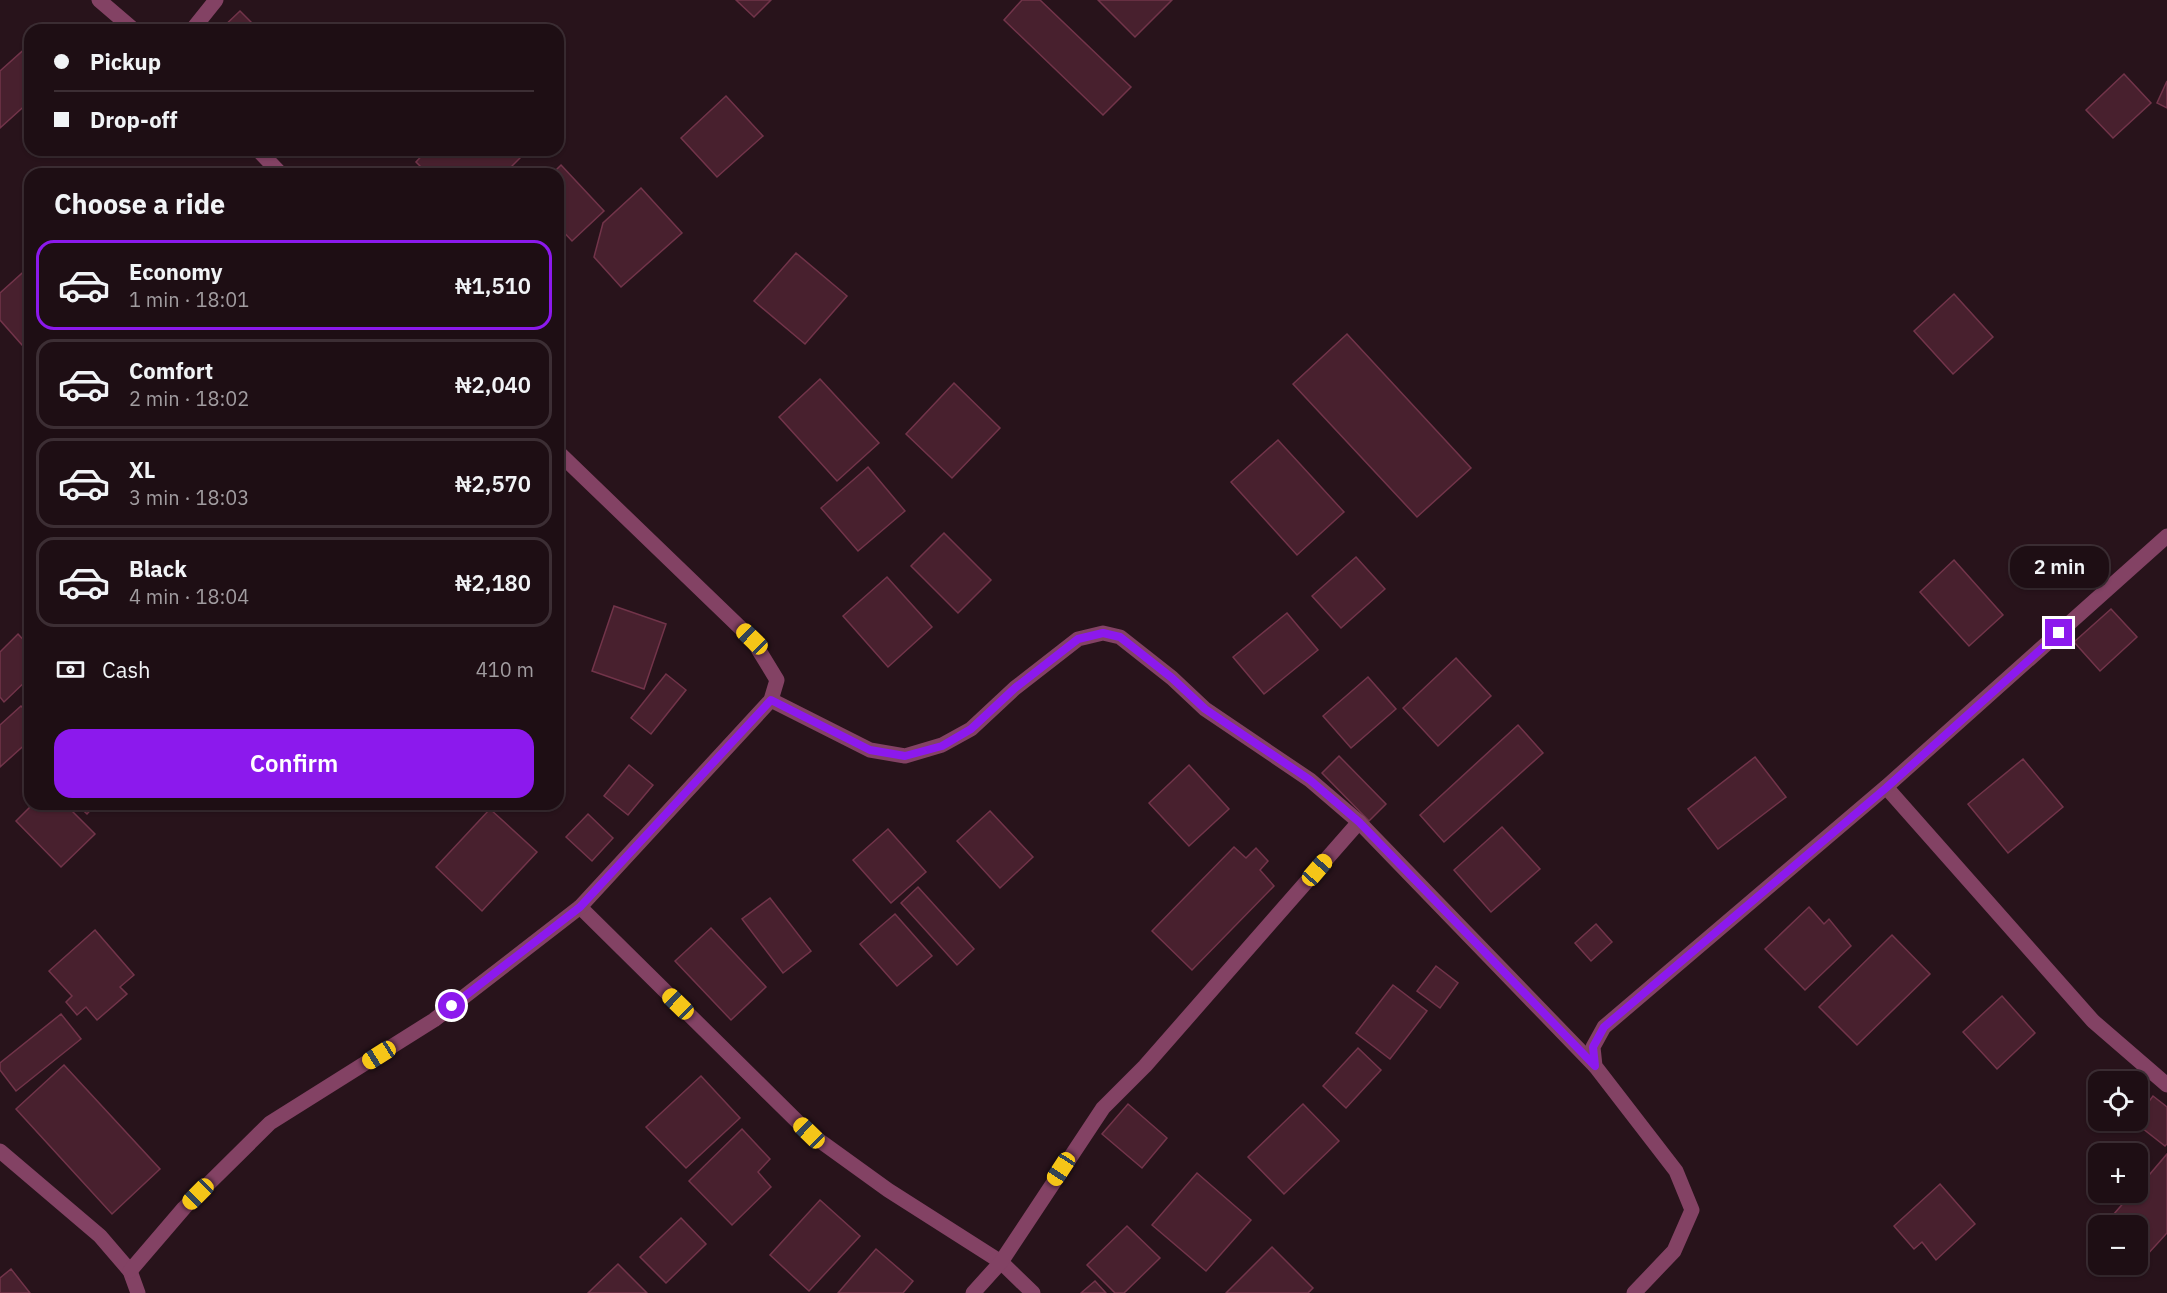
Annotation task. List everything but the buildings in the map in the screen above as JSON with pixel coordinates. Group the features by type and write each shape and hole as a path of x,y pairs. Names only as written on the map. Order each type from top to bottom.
{"street":[{"path":"99,0 127,24"},
{"path":"197,24 216,0"},
{"path":"264,156 275,168"},
{"path":"130,1272 184,1208 270,1123 434,1020 580,907 771,700 777,680 752,639 564,458"},
{"path":"1595,1066 1593,1047 1604,1027 1886,788 2167,536"},
{"path":"771,700 870,750 905,756 942,746 971,729 1015,688 1078,639 1103,633 1120,637 1172,678 1205,709 1310,780 1359,822 1595,1066 1676,1171 1692,1210 1674,1251 1634,1293"},
{"path":"1886,788 2093,1021 2167,1085"},
{"path":"973,1293 1000,1262 1103,1108 1153,1058 1359,822"},
{"path":"580,907 809,1133 888,1190 1000,1262 1033,1293"},
{"path":"0,1151 99,1236 130,1272 138,1293"}],"route":[{"path":"452,1006 580,907 771,700 870,750 905,756 942,746 971,729 1015,688 1078,639 1103,633 1120,637 1172,678 1205,709 1310,780 1359,822 1595,1066 1593,1047 1604,1027 1886,788 2059,633"}]}
